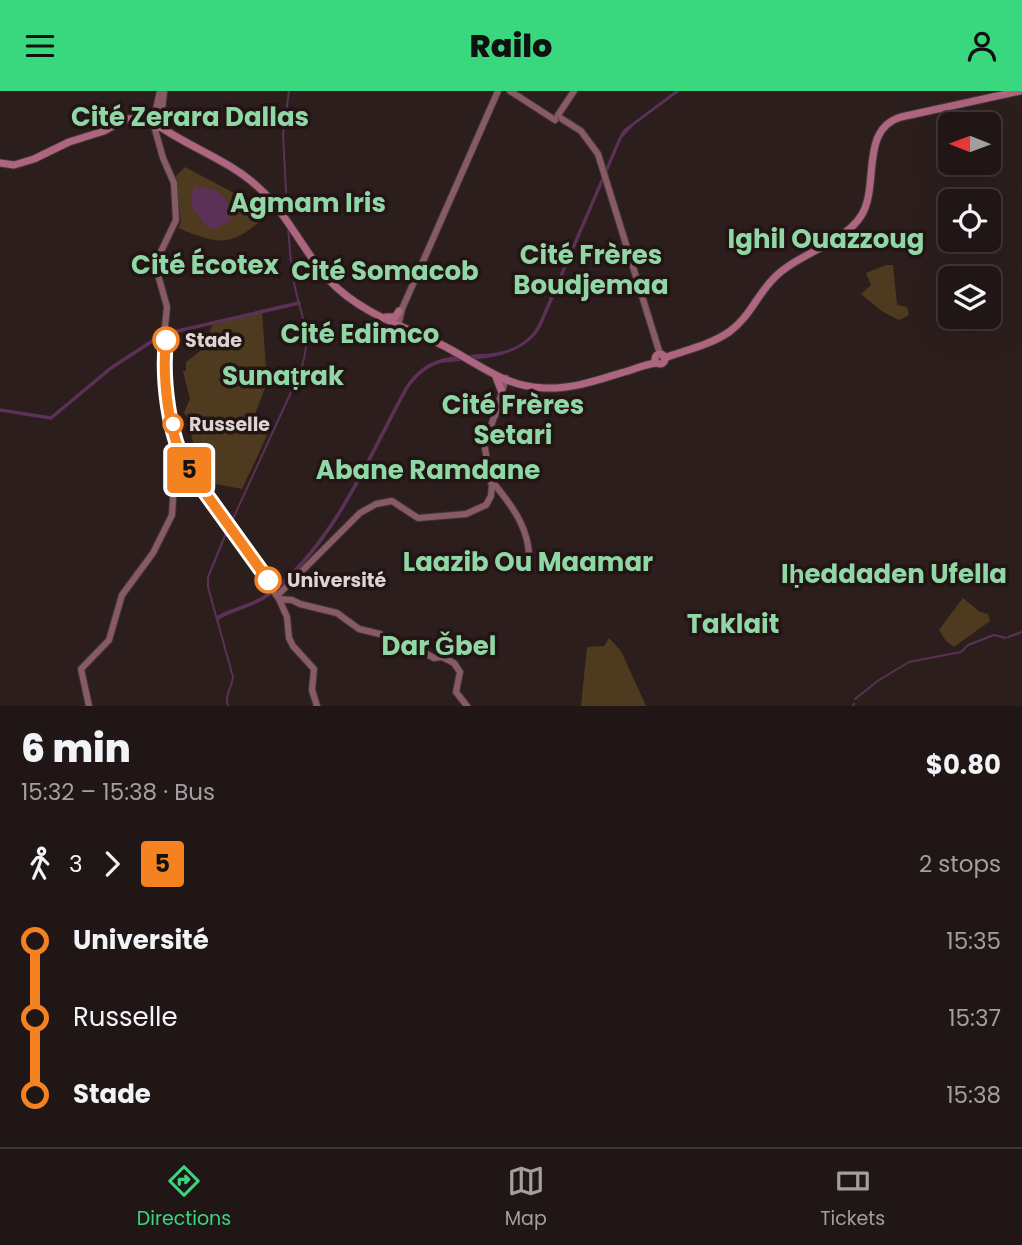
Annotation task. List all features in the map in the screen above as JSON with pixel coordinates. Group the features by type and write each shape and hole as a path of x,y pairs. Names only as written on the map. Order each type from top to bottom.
{"main road":[{"path":"612,374 707,341 736,323 777,271 853,221 862,205 875,137 885,122 901,113 1006,91"},
{"path":"156,122 168,132 251,181 268,197 317,265 336,286 367,310 399,321 496,377 557,385 585,382 626,370 731,331 743,320 777,275 855,223 864,209 877,141 887,124 901,117 1020,91"},
{"path":"0,163 14,165 34,159 69,142 104,131 125,119 156,122 262,185 332,278 357,300 386,317 399,321 442,350 455,351"},
{"path":"160,137 168,132"},
{"path":"292,229 293,240"},
{"path":"469,360 508,380"},
{"path":"496,377 502,391 508,385 508,380"}],"street":[{"path":"162,91 156,122 163,159 173,178 175,197 175,223 155,261 167,307 167,331"},
{"path":"399,321 496,91"},
{"path":"510,91 559,118"},
{"path":"516,91 579,134 589,144 603,169 659,357"},
{"path":"559,118 575,91"},
{"path":"115,611 122,595 155,550 172,515 177,459 162,366 168,301 157,262 177,224 177,189 164,156 156,122"},
{"path":"278,596 361,514 383,503 400,504 418,518 466,514 486,505 493,484 486,436 502,391"},
{"path":"176,447 188,469 278,596 285,610 293,646 314,669 312,690 317,706"},
{"path":"89,706 81,673 83,667 109,640 123,589 153,548 170,513 176,447"},
{"path":"177,459 229,527"},
{"path":"493,484 522,522 529,544 529,563"},
{"path":"278,596 330,610 359,629 386,637 402,650 418,651 454,663 460,673 456,692 467,706"}],"shaded area":[{"path":"675,91 680,91 633,126 622,138 541,327 532,338 510,352 441,363 418,377 408,389 350,499 315,551 271,595 218,620 217,616 270,591 293,571 313,548 347,496 405,387 417,373 429,364 447,358 503,351 528,338 538,325 623,130"},
{"path":"185,167 268,211 267,215 244,233 225,240 205,238 178,228 181,222 176,176"},
{"path":"194,187 216,191 221,195 228,205 231,221 214,229 204,225 191,202"},
{"path":"893,265 897,305 907,307 909,315 899,320 883,312 861,294 871,285 866,273"},
{"path":"262,312 267,383 253,419 272,425 242,489 211,483 211,479 205,477 192,460 195,448 184,412 190,399 183,371 186,371 186,362 205,347 212,325"},
{"path":"963,598 980,612 988,614 990,621 954,647 939,630"},
{"path":"609,638 621,651 646,706 581,706 587,647 604,646"}],"waterway":[{"path":"287,210 283,135 289,91"},
{"path":"231,523 298,377 306,349 305,327 291,265 288,228"},
{"path":"169,333 299,303"},
{"path":"0,410 51,418 111,368 163,334"},
{"path":"227,531 208,577 208,587 233,677 227,698 228,706"},
{"path":"1008,637 1022,632"},
{"path":"855,699 879,680 909,662 961,652 968,645 994,635 1006,638"}],"tunnel":[{"path":"160,102 158,120 165,129"}],"bus line":[{"name":"5","path":"166,340 163,366 165,383 180,452 188,469 268,580"}],"place":[{"name":"Stade","path":"166,340"},
{"name":"Russelle","path":"173,424"},
{"name":"Université","path":"268,580"}],"district":[{"name":"Cité Zerara Dallas","path":"190,117"},
{"name":"Agmam Iris","path":"308,203"},
{"name":"Ighil Ouazzoug","path":"826,239"},
{"name":"Cité Écotex","path":"205,265"},
{"name":"Cité Frères Boudjemaa","path":"591,270"},
{"name":"Cité Somacob","path":"385,271"},
{"name":"Cité Edimco","path":"360,334"},
{"name":"Sunaṭrak","path":"283,376"},
{"name":"Cité Frères Setari","path":"513,420"},
{"name":"Abane Ramdane","path":"428,470"},
{"name":"Laazib Ou Maamar","path":"528,562"},
{"name":"Iḥeddaden Ufella","path":"894,574"},
{"name":"Taklait","path":"733,624"},
{"name":"Dar Ǧbel","path":"439,646"}]}
